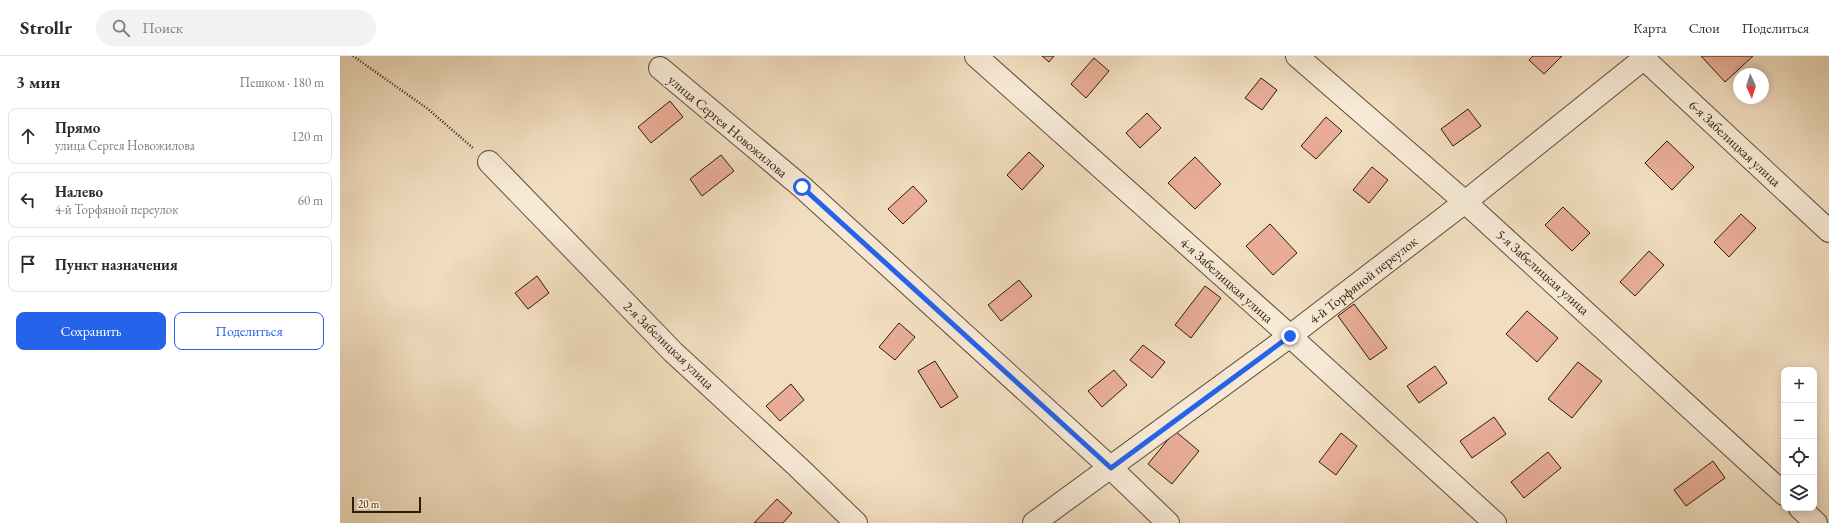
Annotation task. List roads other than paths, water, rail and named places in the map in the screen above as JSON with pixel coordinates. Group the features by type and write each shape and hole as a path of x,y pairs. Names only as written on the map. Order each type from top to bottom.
{"street":[{"name":"4-я Забелицкая улица","path":"976,56 1290,336 1495,523"},
{"name":"5-я Забелицкая улица","path":"1297,56 1465,202 1781,491"},
{"name":"4-й Торфяной переулок","path":"1034,523 1290,336 1465,202 1644,57"},
{"name":"6-я Забелицкая улица","path":"1644,57 1829,231"},
{"name":"улица Сергея Новожилова","path":"660,68 802,187 1111,468 1168,523"},
{"name":"2-я Забелицкая улица","path":"489,162 673,352 798,467 856,523"},
{"path":"1803,511 1816,523"}]}
